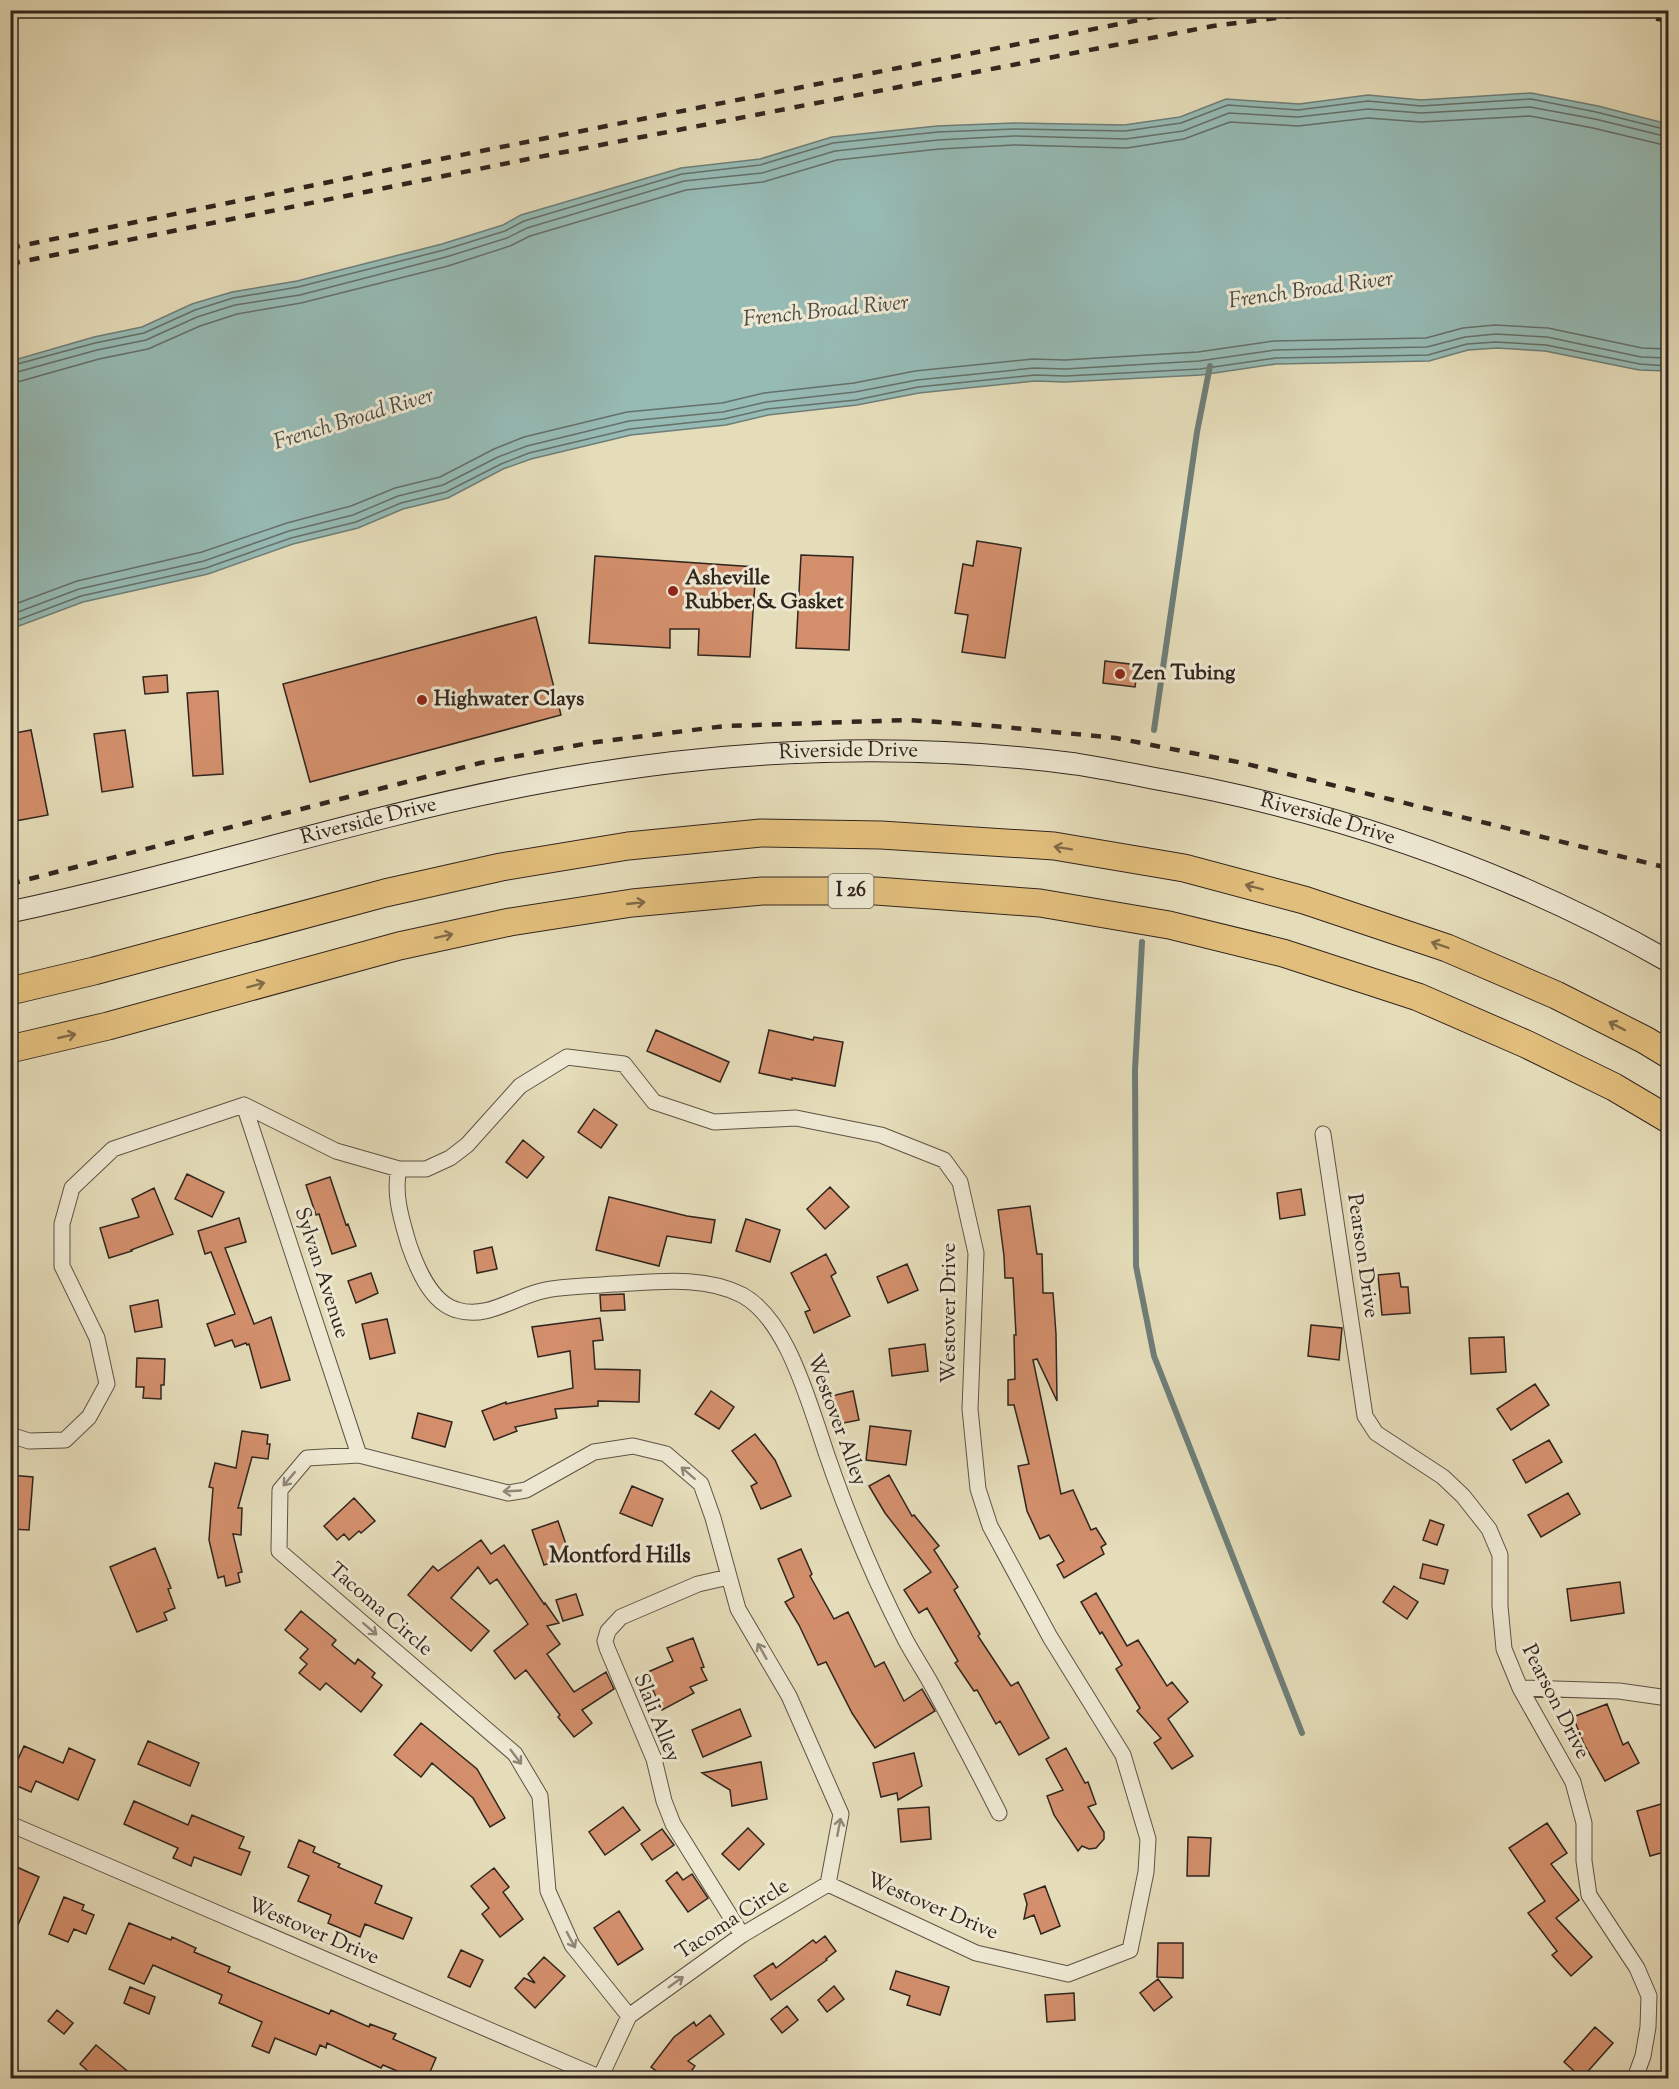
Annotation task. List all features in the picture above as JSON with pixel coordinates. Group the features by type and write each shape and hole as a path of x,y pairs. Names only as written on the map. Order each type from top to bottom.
{"highway":[{"path":"10,991 94,971 385,893 501,867 628,846 761,834 881,836 1054,846 1184,868 1304,900 1448,948 1556,995 1668,1054"},
{"name":"I 26","path":"10,1050 108,1026 399,945 510,922 632,903 762,891 876,891 1040,903 1169,925 1283,953 1418,997 1527,1044 1614,1087 1668,1119"}],"main road":[{"name":"Riverside Drive","path":"10,912 438,805 529,785 622,769 718,757 894,751 1077,764 1188,785 1323,817 1448,858 1539,896 1628,938 1668,961"}],"street":[{"name":"Westover Drive","path":"244,1105 336,1151 399,1169 426,1169 450,1158 467,1145 520,1086 567,1057 624,1064 654,1102 714,1122 796,1118 881,1135 944,1160 960,1182 976,1253 970,1409 978,1489 990,1526 1039,1617 1124,1755 1148,1839 1146,1872 1130,1950 1068,1974 976,1953 828,1884"},
{"path":"10,1435 29,1441 65,1440 89,1417 107,1384 97,1338 62,1266 62,1224 72,1188 113,1149 244,1105"},
{"name":"Sylvan Avenue","path":"244,1105 359,1455"},
{"name":"Pearson Drive","path":"1323,1134 1365,1416 1376,1433 1443,1477 1463,1496 1489,1529 1500,1555 1500,1606 1504,1649 1520,1688 1573,1782 1584,1823 1584,1861 1589,1895 1637,1968 1649,1996 1648,2027 1643,2056 1635,2079"},
{"name":"Westover Alley","path":"399,1169 396,1186 412,1254 424,1280 436,1298 457,1311 472,1312 492,1309 544,1290 673,1281 729,1289 749,1299 760,1309 791,1355 807,1392 844,1506 905,1640 933,1687 999,1813"},
{"name":"Tacoma Circle","path":"633,1446 666,1454 701,1484 729,1577 738,1609 789,1696 842,1814 828,1884 742,1935 629,2016 572,1945 548,1891 540,1796 515,1754 279,1551 280,1490 307,1458 359,1455 508,1493 526,1490 594,1452 633,1446"},
{"name":"Slali Alley","path":"729,1577 698,1584 621,1617 611,1626 605,1641 654,1759 664,1801 673,1824 742,1935"},
{"path":"1520,1688 1619,1691 1668,1698"},
{"name":"Westover Drive","path":"10,1824 600,2078"},
{"path":"600,2078 629,2016"}],"water":[{"name":"French Broad River","path":"1531,93 1598,106 1668,124 1668,371 1639,370 1545,351 1497,348 1468,350 1429,361 1276,364 1201,375 1065,382 1035,381 919,393 857,405 768,415 726,425 631,435 531,459 503,469 448,498 403,509 358,528 293,544 208,574 83,602 11,629 11,361 94,337 142,327 192,304 232,292 297,281 442,244 503,225 521,215 681,168 760,159 832,137 937,126 1014,123 1124,125 1180,117 1226,99 1299,104 1368,95 1421,100"}],"building":[{"path":"977,541 1021,548 1005,658 962,652 968,615 955,613 963,564 973,566"},
{"path":"801,555 853,557 849,650 796,648"},
{"name":"Asheville Rubber & Gasket","path":"595,556 756,567 750,657 698,655 699,629 670,629 670,648 589,643"},
{"name":"Highwater Clays","path":"536,617 561,715 310,782 283,684"},
{"name":"Zen Tubing","path":"1105,661 1138,665 1135,687 1103,683"},
{"path":"167,675 168,692 145,694 143,677"},
{"path":"218,691 223,774 193,776 187,693"},
{"path":"31,730 48,815 10,822 10,734"},
{"path":"125,730 133,787 102,792 94,734"},
{"path":"656,1030 729,1062 720,1082 647,1051"},
{"path":"769,1030 813,1040 814,1037 843,1042 835,1086 759,1073"},
{"path":"594,1109 617,1125 601,1148 578,1132"},
{"path":"523,1140 544,1157 527,1178 506,1162"},
{"path":"187,1174 224,1192 212,1217 175,1199"},
{"path":"330,1177 346,1225 348,1224 356,1246 332,1254 319,1214 316,1215 306,1185"},
{"path":"830,1187 849,1207 825,1229 807,1209"},
{"path":"154,1188 173,1234 109,1258 100,1228 139,1217 132,1199"},
{"path":"1301,1189 1305,1215 1280,1219 1277,1193"},
{"path":"609,1197 687,1216 715,1220 711,1243 667,1236 659,1266 596,1250"},
{"path":"1030,1206 1037,1254 1042,1254 1043,1293 1053,1293 1057,1401 1037,1359 1033,1360 1061,1494 1073,1490 1091,1530 1096,1528 1106,1544 1101,1547 1104,1554 1064,1578 1057,1565 1064,1561 1049,1535 1040,1539 1027,1511 1018,1466 1029,1464 1014,1405 1008,1405 1008,1380 1015,1379 1014,1335 1016,1335 1013,1278 1005,1278 998,1210"},
{"path":"239,1218 246,1242 225,1248 254,1324 271,1317 290,1380 261,1388 249,1344 235,1347 232,1340 215,1346 207,1324 235,1314 211,1252 205,1254 198,1231"},
{"path":"746,1219 780,1230 770,1262 736,1251"},
{"path":"492,1247 497,1269 477,1273 474,1251"},
{"path":"826,1254 836,1273 831,1276 850,1316 814,1333 805,1312 810,1310 791,1273"},
{"path":"907,1264 918,1290 888,1303 877,1277"},
{"path":"371,1273 378,1293 356,1303 348,1281"},
{"path":"1399,1273 1401,1287 1408,1287 1410,1313 1382,1315 1378,1275"},
{"path":"624,1294 625,1310 601,1311 600,1295"},
{"path":"158,1300 162,1327 135,1332 130,1306"},
{"path":"600,1318 603,1340 593,1341 595,1369 640,1370 639,1402 598,1401 598,1406 555,1409 557,1418 515,1427 517,1431 494,1440 482,1411 506,1402 506,1404 573,1388 570,1351 538,1357 532,1327"},
{"path":"387,1319 395,1353 370,1359 362,1324"},
{"path":"1311,1325 1342,1328 1339,1360 1308,1356"},
{"path":"1504,1337 1506,1372 1471,1374 1469,1338"},
{"path":"925,1344 928,1371 892,1376 889,1349"},
{"path":"137,1358 165,1359 161,1399 143,1398 144,1387 136,1387"},
{"path":"1535,1384 1549,1405 1511,1430 1497,1409"},
{"path":"711,1391 734,1407 719,1429 695,1414"},
{"path":"853,1391 859,1420 833,1425 827,1397"},
{"path":"418,1413 452,1422 445,1447 412,1438"},
{"path":"870,1426 911,1431 906,1465 866,1460"},
{"path":"242,1431 268,1435 267,1444 270,1444 268,1459 252,1457 238,1508 242,1508 241,1535 233,1534 242,1572 238,1573 240,1582 226,1586 224,1576 218,1578 209,1540 213,1488 209,1487 215,1463 236,1468"},
{"path":"755,1434 775,1460 791,1496 761,1509 751,1486 757,1483 732,1451"},
{"path":"1549,1440 1562,1462 1526,1483 1513,1460"},
{"path":"10,1475 33,1477 29,1530 10,1529"},
{"path":"889,1475 912,1516 914,1515 939,1546 934,1550 958,1587 954,1590 980,1634 978,1636 1011,1686 1018,1682 1049,1738 1019,1755 1000,1721 996,1724 977,1690 974,1691 955,1663 958,1661 927,1608 919,1613 904,1590 931,1572 885,1513 869,1486"},
{"path":"632,1486 663,1499 652,1526 620,1513"},
{"path":"1568,1493 1580,1514 1541,1537 1528,1515"},
{"path":"354,1498 375,1521 349,1540 344,1534 337,1540 324,1526"},
{"path":"1430,1520 1444,1525 1437,1545 1423,1540"},
{"path":"558,1521 570,1556 544,1565 532,1530"},
{"path":"481,1540 491,1554 504,1545 559,1623 547,1626 560,1644 547,1654 574,1692 606,1672 614,1689 582,1710 592,1723 574,1737 526,1670 515,1679 494,1651 528,1624 497,1579 490,1584 478,1567 451,1598 489,1631 471,1651 408,1595 433,1566 438,1571"},
{"path":"155,1548 171,1588 168,1589 175,1608 164,1613 167,1620 137,1632 110,1567"},
{"path":"801,1549 812,1574 810,1576 834,1619 848,1612 875,1667 884,1662 904,1701 922,1689 935,1711 875,1748 852,1713 826,1662 818,1665 785,1602 794,1597 778,1559"},
{"path":"1423,1564 1448,1570 1444,1584 1420,1578"},
{"path":"1620,1582 1624,1613 1571,1621 1567,1589"},
{"path":"1394,1586 1418,1602 1407,1619 1383,1602"},
{"path":"1096,1593 1127,1646 1138,1640 1167,1686 1172,1682 1188,1702 1168,1719 1193,1756 1172,1769 1154,1743 1161,1738 1137,1711 1140,1708 1116,1669 1122,1665 1081,1602"},
{"path":"576,1594 583,1615 563,1621 556,1600"},
{"path":"301,1611 336,1640 332,1645 355,1664 358,1659 375,1673 372,1677 382,1685 361,1712 326,1683 320,1690 299,1673 307,1664 300,1658 308,1649 285,1630"},
{"path":"693,1638 704,1667 701,1668 707,1680 690,1687 694,1693 662,1710 652,1688 646,1691 639,1676 673,1661 667,1648"},
{"path":"1607,1704 1623,1745 1628,1742 1639,1763 1605,1781 1584,1744 1573,1717"},
{"path":"740,1709 751,1736 703,1757 692,1730"},
{"path":"421,1723 477,1769 505,1818 490,1827 473,1798 432,1763 421,1777 394,1755"},
{"path":"148,1741 199,1763 190,1786 138,1764"},
{"path":"24,1746 63,1763 69,1748 95,1760 78,1800 36,1781 31,1792 10,1783 10,1777"},
{"path":"1066,1748 1085,1783 1088,1782 1096,1804 1088,1807 1104,1832 1104,1839 1096,1848 1089,1849 1082,1846 1078,1851 1054,1815 1047,1796 1063,1790 1046,1759"},
{"path":"914,1753 922,1786 898,1800 897,1793 881,1797 873,1763"},
{"path":"761,1762 767,1799 732,1806 730,1790 702,1773"},
{"path":"134,1801 188,1825 192,1815 244,1837 239,1848 250,1852 241,1875 194,1857 191,1866 173,1858 178,1848 124,1824"},
{"path":"1668,1802 1668,1851 1650,1856 1637,1811"},
{"path":"623,1807 640,1830 605,1855 589,1832"},
{"path":"929,1807 931,1839 901,1842 898,1809"},
{"path":"1547,1823 1567,1853 1551,1864 1579,1900 1556,1918 1592,1957 1571,1976 1552,1955 1557,1951 1528,1913 1545,1901 1509,1848"},
{"path":"748,1828 764,1844 739,1870 722,1854"},
{"path":"662,1829 674,1845 652,1860 641,1844"},
{"path":"1188,1837 1211,1838 1209,1876 1187,1876"},
{"path":"299,1840 315,1847 313,1852 340,1864 338,1867 382,1886 375,1903 412,1918 403,1939 365,1924 360,1937 328,1923 331,1915 298,1901 309,1876 288,1867"},
{"path":"10,1864 39,1877 10,1943"},
{"path":"494,1868 509,1887 503,1892 523,1919 500,1937 482,1914 489,1908 471,1886"},
{"path":"677,1872 683,1880 692,1874 708,1898 688,1912 666,1881"},
{"path":"1045,1886 1060,1926 1041,1934 1034,1915 1024,1919 1027,1904 1024,1894"},
{"path":"64,1897 84,1905 82,1910 94,1915 86,1934 74,1929 68,1942 49,1934"},
{"path":"619,1911 643,1949 618,1965 594,1928"},
{"path":"129,1923 171,1940 172,1937 196,1948 194,1952 230,1967 228,1972 329,2014 331,2010 369,2027 370,2024 396,2034 393,2039 436,2058 427,2079 416,2079 383,2065 381,2068 327,2043 326,2048 320,2045 316,2055 275,2038 269,2053 252,2046 262,2022 219,2003 222,1995 153,1965 144,1984 109,1969"},
{"path":"825,1936 836,1951 771,2000 754,1976 773,1963 776,1968 813,1940 816,1943"},
{"path":"1158,1943 1183,1943 1183,1978 1157,1977"},
{"path":"461,1950 483,1960 470,1987 448,1977"},
{"path":"544,1957 565,1976 535,2008 515,1988 524,1978 535,1983 528,1974"},
{"path":"896,1971 949,1987 940,2015 907,2005 910,1996 890,1989"},
{"path":"1158,1979 1172,1997 1154,2011 1140,1993"},
{"path":"834,1986 844,1999 827,2012 818,2000"},
{"path":"130,1987 155,1997 149,2014 124,2003"},
{"path":"1074,1993 1075,2020 1047,2022 1045,1995"},
{"path":"787,2006 798,2020 782,2033 771,2019"},
{"path":"57,2010 73,2023 64,2034 48,2021"},
{"path":"710,2015 724,2034 688,2061 695,2066 686,2079 667,2079 651,2067 674,2037 694,2022 696,2026"},
{"path":"1595,2027 1613,2043 1582,2078 1564,2062"},
{"path":"96,2045 137,2079 97,2079 80,2064"}],"waterway":[{"path":"1154,730 1197,432 1210,366"},
{"path":"1142,942 1135,1070 1136,1266 1154,1356 1302,1733"}],"railway":[{"path":"10,248 431,161 1189,10"},
{"path":"10,264 513,162 1213,26 1338,10"},
{"path":"1617,10 1668,21"},
{"path":"10,884 480,763 589,743 725,726 909,720 1116,738 1243,763 1668,868"}],"place":[{"name":"Asheville Rubber & Gasket","path":"673,591"},
{"name":"Zen Tubing","path":"1120,674"},
{"name":"Highwater Clays","path":"422,700"}],"district":[{"name":"Montford Hills","path":"620,1557"}]}
